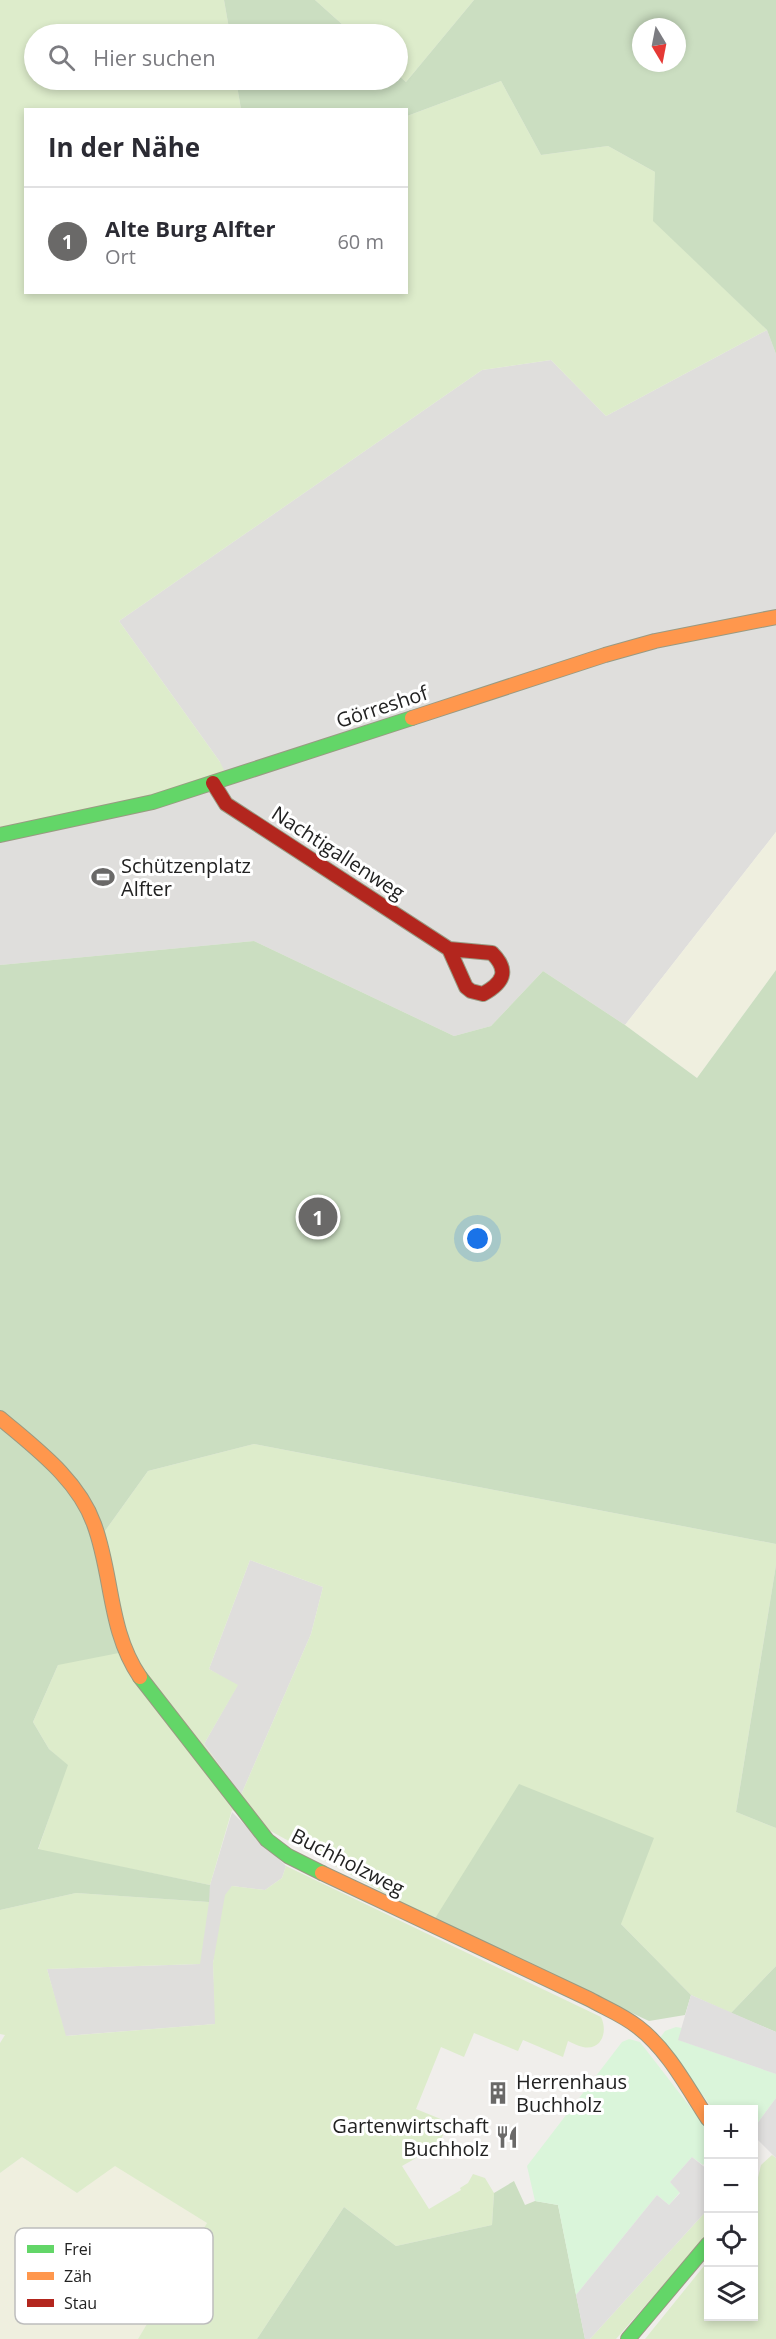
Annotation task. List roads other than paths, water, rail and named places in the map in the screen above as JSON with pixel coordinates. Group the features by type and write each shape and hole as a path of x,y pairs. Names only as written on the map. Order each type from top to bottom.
{"street":[{"name":"Görreshof","path":"0,835 143,804 604,655 655,641 776,617"},
{"name":"Nachtigallenweg","path":"213,783 226,804 449,949"},
{"name":"Buchholzweg","path":"0,1418 58,1470 84,1503 94,1523 116,1622 127,1655 144,1682 272,1846 304,1865 589,1999 626,2019 639,2028 662,2053 704,2113"},
{"path":"628,2339 704,2249"}],"place":[{"name":"Schützenplatz Alfter","path":"103,877"},
{"name":"Alte Burg Alfter","path":"318,1217"},
{"name":"Herrenhaus Buchholz","path":"498,2093"},
{"name":"Gartenwirtschaft Buchholz","path":"507,2137"}]}
